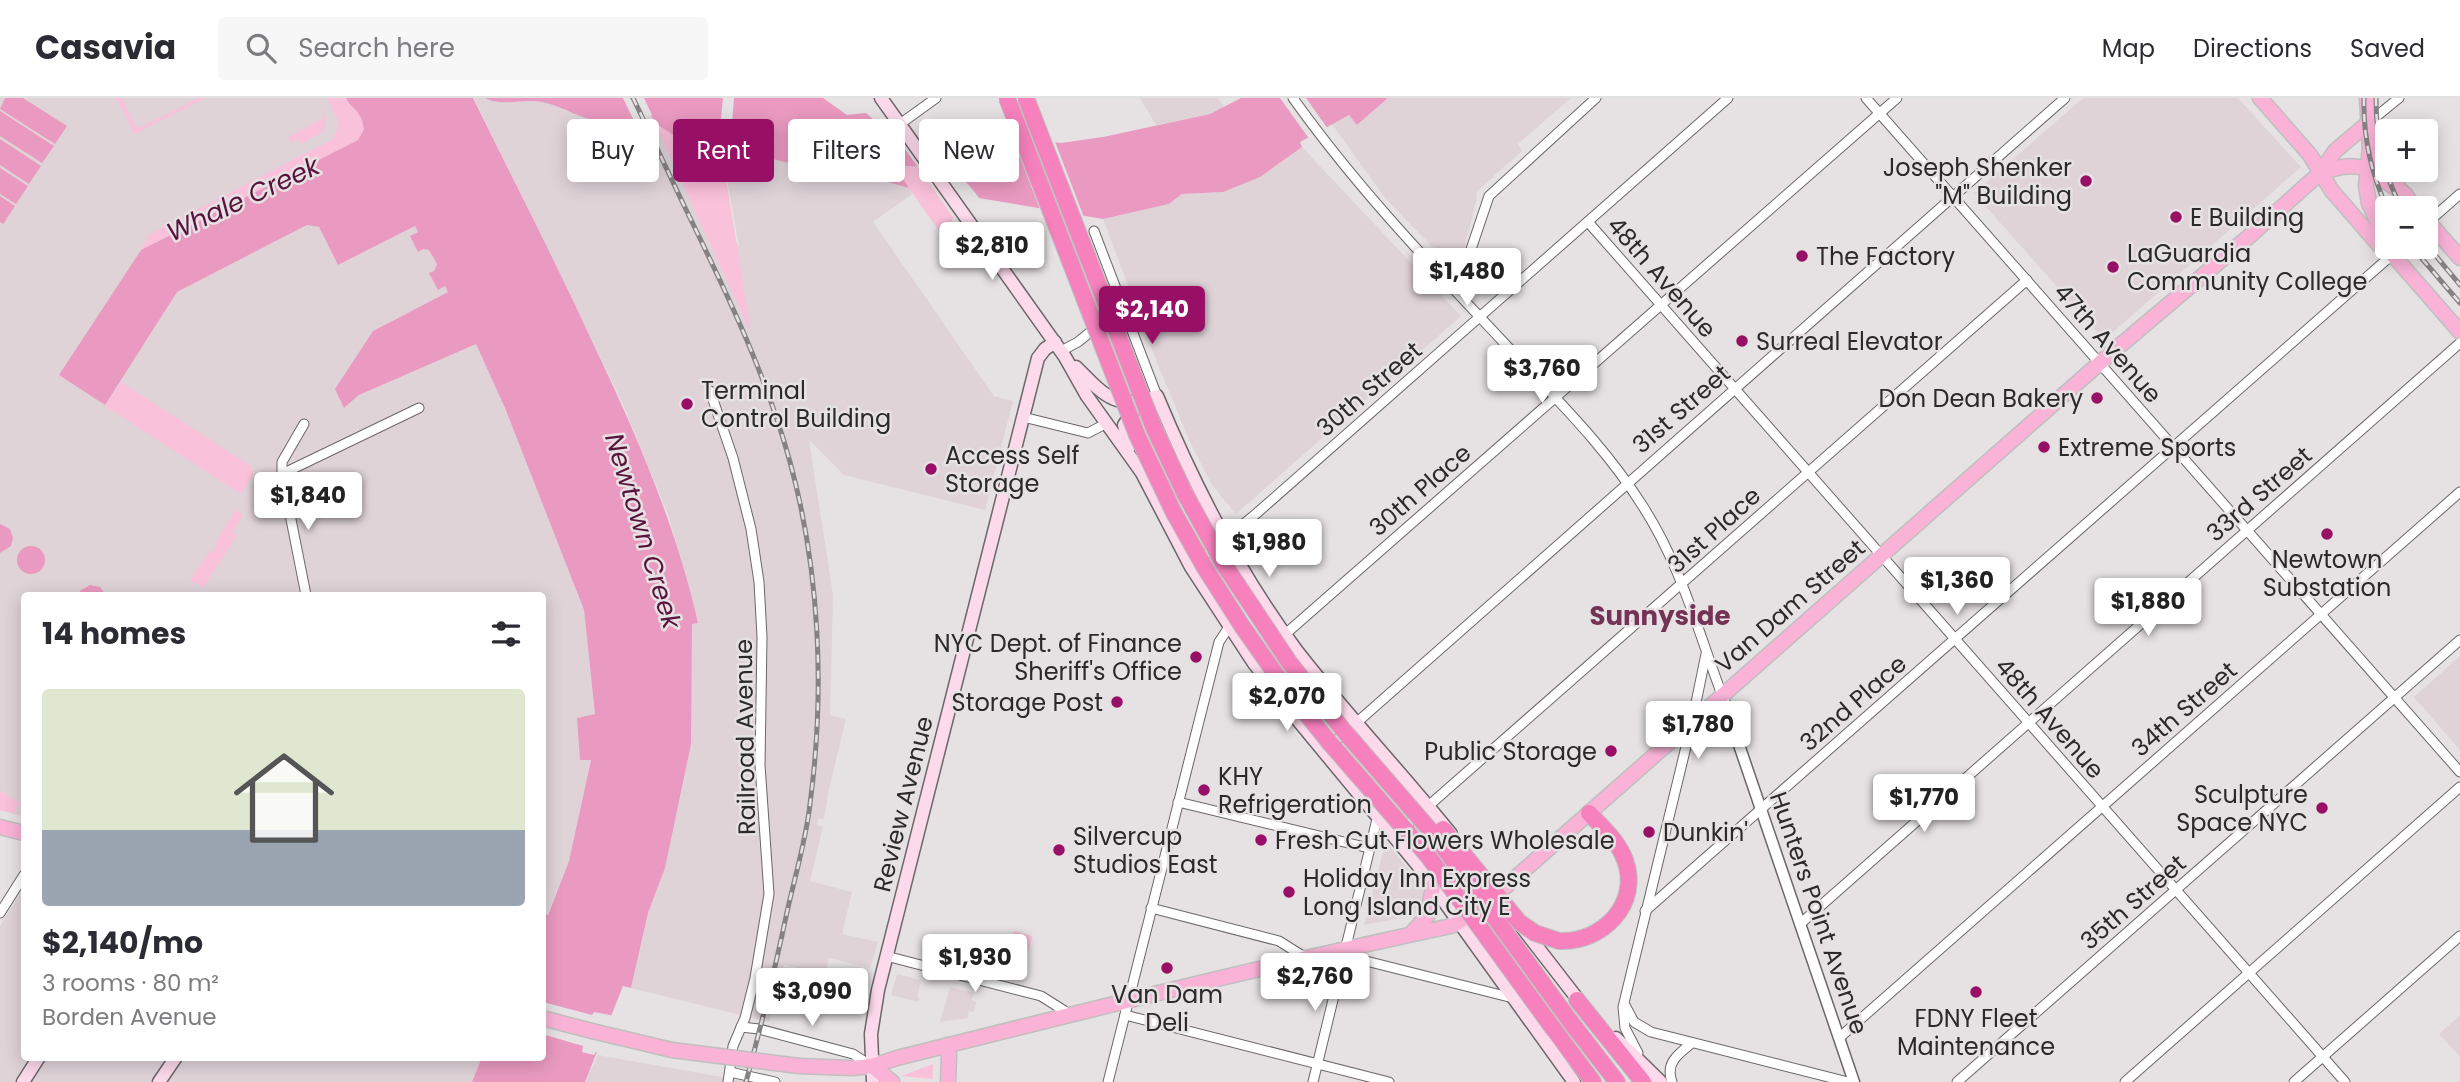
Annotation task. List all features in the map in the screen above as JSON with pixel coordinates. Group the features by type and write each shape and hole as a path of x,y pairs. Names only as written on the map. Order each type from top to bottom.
{"highway":[{"path":"1007,98 1129,415 1153,471 1199,558 1229,607 1284,686 1329,742 1429,856 1593,1082"},
{"path":"1026,98 1141,397 1184,492 1223,563 1268,634 1317,699 1447,851 1570,1021 1618,1082"},
{"path":"1368,758 1441,825 1519,922 1535,933 1559,941 1576,941 1596,934 1612,921 1627,896 1629,878 1621,850 1589,813"},
{"path":"1577,1000 1643,1082"}],"main road":[{"path":"881,98 896,119"},
{"path":"2260,98 2310,155 2332,191 2375,241"},
{"path":"2367,98 2370,149 2366,186 2369,203 2375,215"},
{"name":"Van Dam Street","path":"546,1019 672,1050 799,1066 872,1066 1129,1000 1459,922 1497,894 2320,173 2335,151 2367,124"},
{"path":"905,131 1060,350 1087,396 1133,460 1191,567 1253,662 1395,836 1574,1082"},
{"path":"2370,149 2381,167 2406,195"},
{"name":"Van Dam Street","path":"2320,173 2346,165 2367,169"},
{"path":"2367,169 2406,195"},
{"path":"2438,235 2460,258"},
{"path":"2401,259 2460,332"},
{"path":"1060,350 1106,396 1128,403 1141,402"},
{"name":"Review Avenue","path":"873,1082 870,1042 873,1013 886,956 1039,355 1060,350"},
{"path":"1107,423 1141,402 1157,396 1197,485 1226,540 1286,634 1356,723 1429,806 1577,1000 1661,1082"},
{"path":"1133,460 1124,425 1141,402"},
{"path":"0,827 21,832"},
{"path":"1410,935 1427,915 1433,886"},
{"path":"947,1045 948,1082"},
{"path":"23,1082 36,1061"},
{"path":"159,1082 173,1061"},
{"path":"872,1066 892,1082"}],"street":[{"path":"905,120 936,98"},
{"name":"Hunters Point Avenue","path":"1293,98 1375,205 1601,447 1628,482 1659,534 1682,583 1722,695 1854,1082"},
{"path":"1453,288 1462,276 1489,196 1596,98"},
{"name":"30th Street","path":"1191,567 1226,540 1728,98"},
{"name":"47th Avenue","path":"1866,98 2460,772"},
{"name":"30th Place","path":"1253,662 1896,98"},
{"name":"31st Street","path":"1324,751 2065,98"},
{"name":"Van Dam Street","path":"2367,124 2399,98"},
{"path":"2438,212 2460,194"},
{"name":"48th Avenue","path":"1588,222 2345,1082"},
{"path":"1094,231 1157,396"},
{"name":"32nd Place","path":"1645,911 2174,447 2380,259"},
{"name":"31st Place","path":"1395,836 2026,280"},
{"name":"Review Avenue","path":"1060,350 1078,342 1122,307"},
{"name":"33rd Street","path":"1800,924 2460,343"},
{"name":"Railroad Avenue","path":"710,391 733,458 756,562 761,611 763,684 760,765 769,894 757,970 745,1018 733,1046 729,1077"},
{"path":"282,474 419,408"},
{"path":"1023,418 1088,433 1107,423"},
{"path":"304,424 282,462 282,474 305,592"},
{"name":"34th Street","path":"1839,1038 2460,492"},
{"path":"1108,1082 1219,642 1229,627"},
{"name":"35th Street","path":"1957,1082 2460,640"},
{"path":"1661,1082 1638,1053 1627,1034 1622,1017 1706,652"},
{"path":"2125,1082 2460,787"},
{"path":"1178,802 1369,848"},
{"path":"1312,1082 1378,815"},
{"path":"0,913 21,880"},
{"path":"1151,908 1279,942 1306,958"},
{"path":"2294,1082 2460,936"},
{"path":"1344,949 1366,961 1513,998"},
{"path":"886,956 1041,996 1071,1015"},
{"path":"1624,1001 1628,1013 1642,1028 1848,1082"},
{"path":"1125,1015 1389,1082"},
{"path":"741,1027 759,1029 853,1054 872,1066"},
{"path":"1672,1082 1672,1062 1676,1055 1692,1043"},
{"path":"729,1077 775,1082"}],"shaded area":[{"path":"0,98 346,98 364,128 141,250 172,298 177,292 307,225 319,227 338,265 415,226 418,232 411,236 423,249 429,250 437,264 430,273 438,289 445,285 448,292 373,331 345,408 359,395 476,343 505,408 584,610 595,714 577,718 591,760 569,861 547,915 546,592 21,592 21,816 0,810"},
{"path":"115,98 122,98 139,128 198,98 205,98 136,133 132,132 131,125"},
{"path":"327,98 346,98 358,113 364,128 358,140 141,250 148,235 333,139 339,123"},
{"path":"474,98 486,98 496,102 535,101 651,115 653,119 567,119 567,182 659,182 659,126 673,135 673,182 723,182 723,201 738,246 727,182 774,182 774,159 788,163 788,182 887,182 909,188 912,194 873,222 994,396 1013,401 985,510 844,475 809,440 833,595 830,715 846,719 824,819 818,818 817,825 823,827 810,881 852,892 842,934 878,942 870,968 829,958 823,983 800,977 802,969 784,965 769,1022 631,988 648,913 665,868 692,623 698,622 669,517 622,402"},
{"path":"1140,98 1218,98 1224,107 1210,114 1156,125"},
{"path":"1388,98 1571,98 1518,144 1522,151 1476,192 1462,258 1456,271 1386,199 1331,123 1349,115 1357,125"},
{"name":"LaGuardia Community College","path":"2083,98 2238,98 2301,167 2104,340 1974,193"},
{"path":"322,109 326,118 324,131 301,144 298,140 291,143 288,137 324,118"},
{"path":"659,126 673,135 673,162 659,132"},
{"path":"1302,147 1461,316 1236,514 1212,485 1191,444 1103,219 1169,204 1182,194 1223,192"},
{"path":"905,166 918,167 919,182 928,182 953,217 947,242 904,182"},
{"path":"682,182 727,182 751,333"},
{"path":"121,382 251,466 253,475 241,494 105,406"},
{"path":"236,510 243,515 232,532 237,535 203,588 190,580 217,545 215,543"},
{"path":"2460,656 2460,750 2414,697"},
{"path":"0,791 20,803 14,813 0,810"},
{"path":"1386,841 1423,888 1423,903 1417,913 1411,916 1364,925"},
{"path":"21,893 21,1061 480,1061 472,1082 0,1082 0,926"},
{"path":"1014,931 1032,936 1027,956 1017,954 1019,944 1011,941"},
{"path":"897,974 921,980 918,1002 891,995"},
{"path":"950,987 974,993 974,1012 969,1011 968,1018 940,1022"},
{"path":"2460,1015 2460,1057 2439,1034"},
{"path":"598,1055 750,1082 585,1082"},
{"path":"933,1064 933,1079 901,1076"}],"water":[{"path":"5,98 23,98 67,126 55,144 0,109"},
{"path":"346,98 473,98 578,310 639,444 678,549 698,623 692,624 691,744 665,868 648,913 631,988 623,986 585,1082 472,1082 480,1061 546,1061 546,914 548,915 569,861 591,760 580,760 577,718 595,714 584,610 505,408 476,344 359,395 344,408 335,389 373,331 448,292 445,286 438,290 429,273 434,271 437,264 429,250 418,252 410,236 418,232 415,226 338,265 319,227 307,225 177,292 105,405 59,375 141,250 358,140 364,129 358,113"},
{"path":"485,98 823,98 847,115 866,113 873,119 788,119 788,163 774,159 774,119 673,119 673,135 659,126 659,119 653,119 651,115 632,119 591,119 541,102"},
{"path":"1241,98 1388,98 1357,125 1349,115 1300,142 1302,147 1260,177 1223,192 1182,194 1169,204 1103,219 979,198 966,182 1019,182 1019,138 1061,143 1103,137 1210,114"},
{"path":"0,111 54,146 42,163 0,136"},
{"path":"0,139 41,166 29,184 0,165"},
{"path":"905,142 919,143 919,167 905,166"},
{"path":"0,168 28,186 16,204 0,194"},
{"path":"887,182 905,182 909,188"},
{"path":"0,196 15,206 7,218 5,217 7,219 3,224 0,222"},
{"path":"0,524 10,529 13,538 11,546 0,553"},
{"path":"31,546 41,550 45,560 41,570 31,574 21,570 17,560 21,550"},
{"path":"90,585 100,587 104,592 80,592"}],"pier":[{"path":"623,98 644,98 652,115 644,119 633,119"},
{"path":"723,98 734,98 732,119 721,119"},
{"path":"1280,98 1306,98 1328,129 1310,140"},
{"path":"1019,135 1054,139 1085,220 1041,212 1019,155"},
{"path":"905,141 919,142 919,168 905,149"},
{"path":"546,1003 592,1015 594,1012 615,1016 600,1053 596,1052 594,1055 582,1052 583,1046 546,1035"}],"railway":[{"path":"633,98 734,310 770,400 800,504 813,589 818,675 815,761 808,818 746,1082"},
{"path":"2364,98 2369,154 2382,196"},
{"path":"2376,98 2382,155 2396,196"},
{"path":"2438,258 2460,285"},
{"path":"2422,259 2460,303"}],"place":[{"name":"Joseph Shenker \"M\" Building","path":"2086,181"},
{"name":"E Building","path":"2176,217"},
{"name":"The Factory","path":"1802,256"},
{"name":"LaGuardia Community College","path":"2113,267"},
{"name":"Surreal Elevator","path":"1742,341"},
{"name":"Don Dean Bakery","path":"2097,398"},
{"name":"Terminal Control Building","path":"687,404"},
{"name":"Extreme Sports","path":"2044,447"},
{"name":"Access Self Storage","path":"931,469"},
{"name":"Newtown Substation","path":"2327,534"},
{"name":"NYC Dept. of Finance Sheriff's Office","path":"1196,657"},
{"name":"Storage Post","path":"1117,702"},
{"name":"Public Storage","path":"1611,751"},
{"name":"KHY Refrigeration","path":"1204,790"},
{"name":"Sculpture Space NYC","path":"2322,808"},
{"name":"Dunkin'","path":"1649,832"},
{"name":"Fresh Cut Flowers Wholesale","path":"1261,840"},
{"name":"Silvercup Studios East","path":"1059,850"},
{"name":"Holiday Inn Express Long Island City E","path":"1289,892"},
{"name":"Van Dam Deli","path":"1167,968"},
{"name":"FDNY Fleet Maintenance","path":"1976,992"}],"district":[{"name":"Sunnyside","path":"1660,616"}],"water label":[{"name":"Whale Creek","path":"243,199"},
{"name":"Newtown Creek","path":"643,531"}]}
